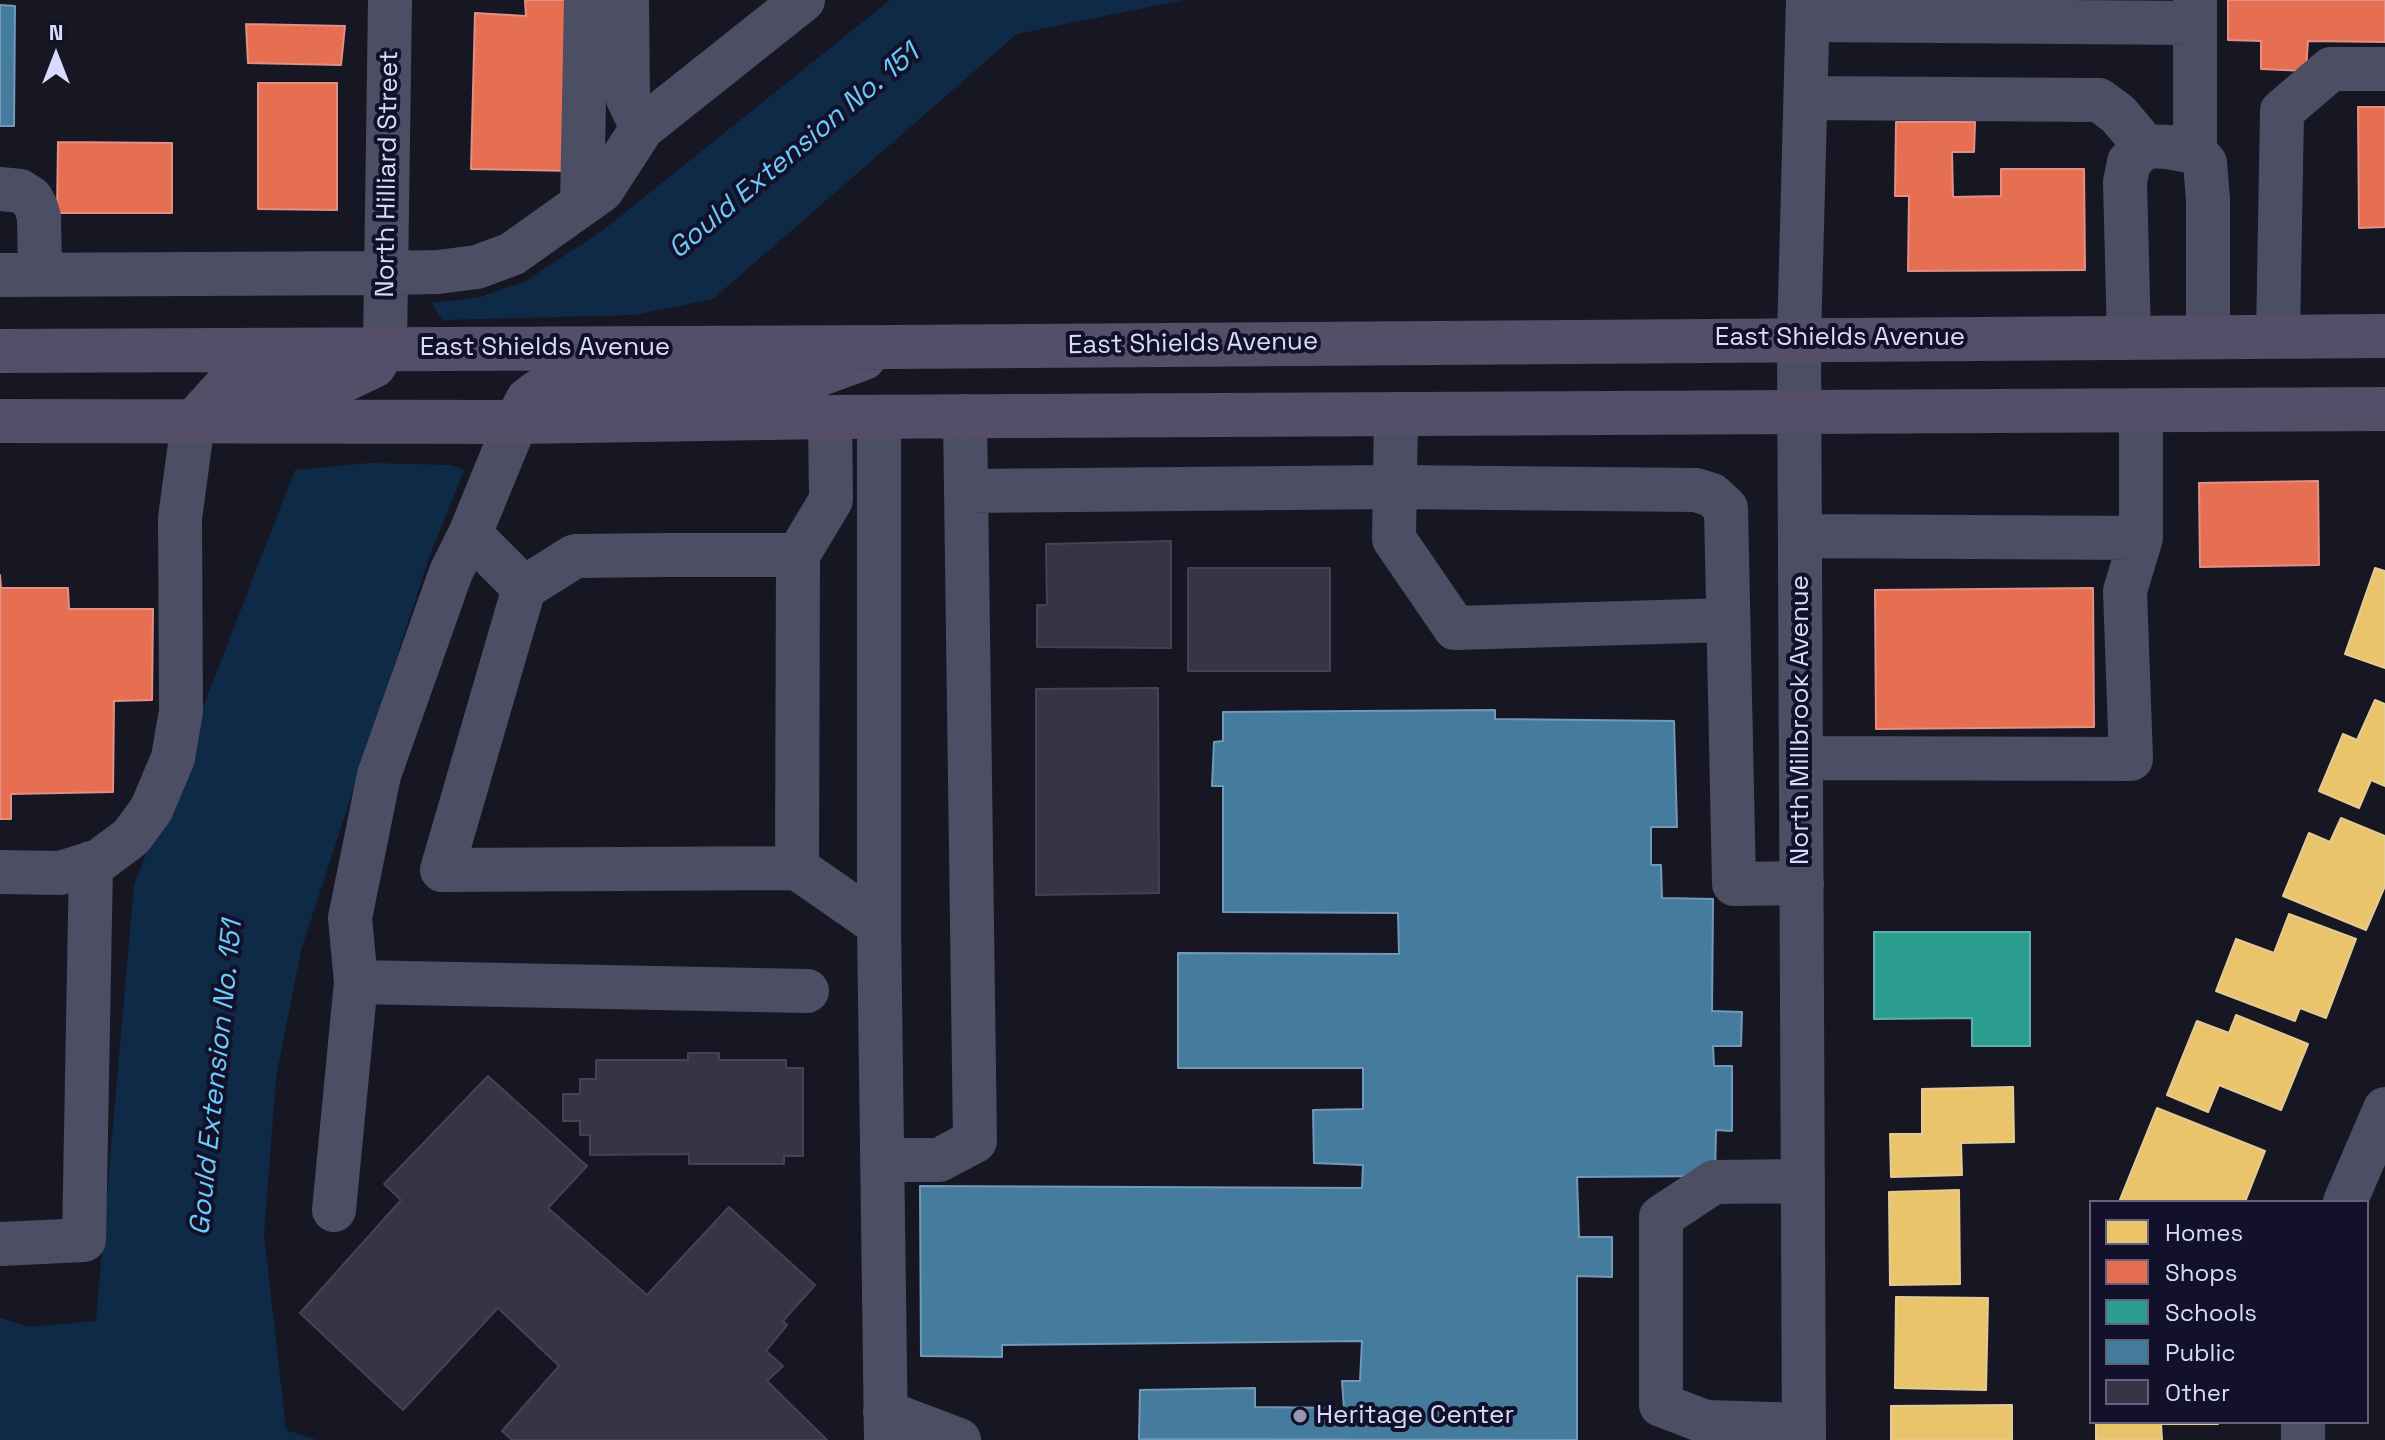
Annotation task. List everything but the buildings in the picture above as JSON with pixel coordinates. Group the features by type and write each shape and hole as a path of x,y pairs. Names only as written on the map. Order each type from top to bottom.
{"main road":[{"name":"East Shields Avenue","path":"0,351 2385,336"},
{"path":"516,422 528,399 539,391 552,388 793,384 893,347"},
{"path":"193,422 224,388 332,386 374,366 385,348"},
{"path":"0,421 516,422 965,416 2385,409"}],"street":[{"name":"North Hilliard Street","path":"385,348 390,0"},
{"path":"582,204 586,0"},
{"path":"627,0 628,99 642,128"},
{"path":"0,189 20,191 31,198 39,217 20,274 386,273 438,272 477,267 512,254 602,190 642,128 803,0"},
{"path":"1808,10 2195,12 2195,152"},
{"name":"North Millbrook Avenue","path":"1804,1432 1799,339 1808,10"},
{"path":"2278,336 2282,111 2331,69 2385,69"},
{"path":"1806,98 2099,100 2118,114 2145,146 2195,152 2205,163 2208,199 2208,336"},
{"path":"2129,337 2125,182 2129,162 2145,146"},
{"path":"1802,758 2131,759 2125,591 2141,538 2141,411"},
{"path":"1396,414 1394,539 1455,628 1726,620"},
{"path":"882,1160 939,1160 975,1141 965,416"},
{"path":"797,868 798,555 831,500 830,417"},
{"path":"879,417 879,925 886,1426 959,1440"},
{"path":"0,872 60,873 99,861 131,837 151,810 173,758 181,711 180,518 193,422"},
{"path":"334,1210 356,982 350,918 379,775 451,572 516,422"},
{"path":"966,491 1395,487 1696,490 1712,495 1726,508 1734,884 1802,883"},
{"path":"470,534 524,588"},
{"path":"1800,536 2141,538"},
{"path":"798,555 575,556 524,588 442,870 797,868 879,925"},
{"path":"0,1244 84,1240 91,863"},
{"path":"356,982 807,991"},
{"path":"2346,1200 2385,1109"},
{"path":"1803,1181 1714,1182 1661,1217 1661,1405 1706,1422 1804,1432"}],"water":[{"name":"Gould Extension No. 151","path":"890,0 1183,0 1017,34 713,299 634,315 442,320 432,303 480,297 524,282 602,231"},
{"name":"Gould Extension No. 151","path":"370,463 451,465 464,470 430,555 301,950 276,1078 264,1234 286,1430 317,1440 0,1440 0,1318 29,1327 96,1321 134,885 295,470"}],"place":[{"name":"Heritage Center","path":"1300,1416"}]}
